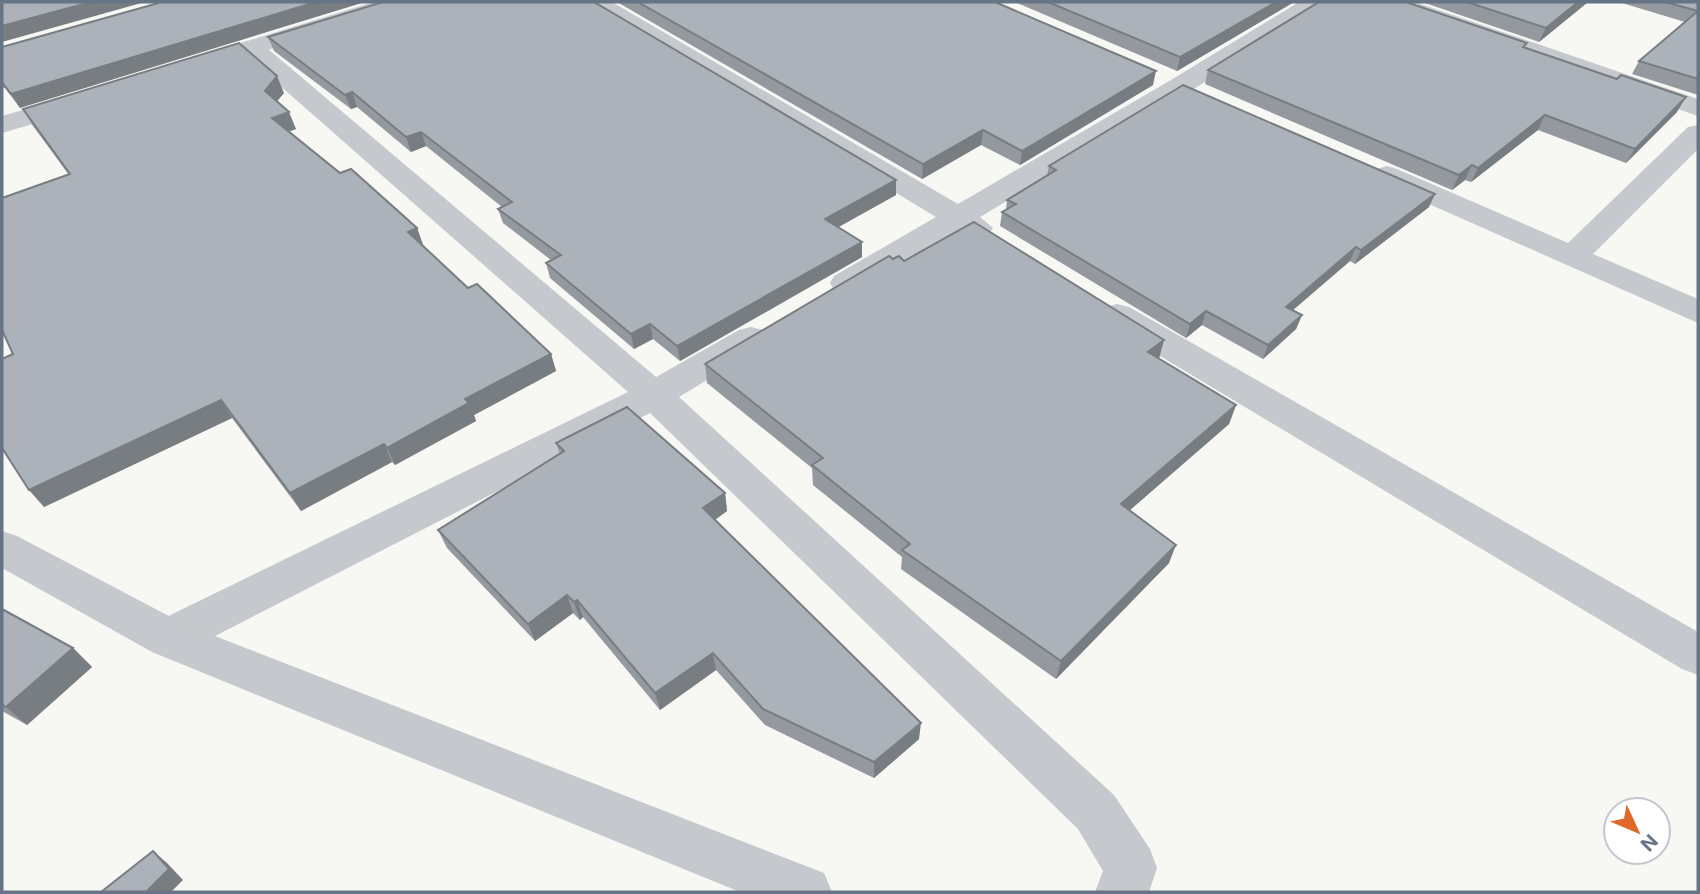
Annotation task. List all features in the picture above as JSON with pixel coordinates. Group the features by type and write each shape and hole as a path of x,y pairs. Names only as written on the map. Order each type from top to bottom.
{"street":[{"path":"173,72 397,2"},
{"path":"596,2 1006,246"},
{"path":"818,299 1180,86 1315,2"},
{"path":"1393,2 1698,108"},
{"path":"252,48 653,394 1096,812 1131,868 1122,892"},
{"path":"2,125 107,93"},
{"path":"1573,256 1698,133"},
{"path":"1358,162 1698,312"},
{"path":"1086,296 1698,655"},
{"path":"168,638 653,394 783,320"},
{"path":"2,548 168,638 804,892"}],"building":[{"path":"2,2 91,2 2,26"},
{"path":"162,2 316,2 11,94 2,82 2,47"},
{"path":"383,2 594,2 896,180 825,219 862,242 677,346 650,324 631,334 546,263 561,255 498,209 512,202 421,132 406,137 352,92 345,95 268,37"},
{"path":"638,2 995,2 1156,71 1022,151 983,130 923,164"},
{"path":"1048,2 1276,2 1180,57"},
{"path":"1319,2 1406,2 1527,43 1523,47 1617,79 1621,75 1686,97 1635,149 1545,115 1478,168 1472,165 1459,175 1208,70"},
{"path":"1467,2 1578,2 1546,28"},
{"path":"1665,2 1698,2 1698,11"},
{"path":"1698,11 1698,79 1639,61"},
{"path":"239,43 277,76 265,91 289,112 272,118 340,173 351,169 417,228 408,232 468,288 477,284 551,354 465,399 469,403 387,448 384,444 290,493 221,400 29,490 2,448 2,359 13,354 2,330 2,198 70,174 23,109"},
{"path":"1183,85 1435,194 1361,250 1356,247 1286,307 1302,315 1268,345 1206,311 1190,324 1002,212 1016,204 1007,200 1056,170 1049,166"},
{"path":"974,222 1164,340 1148,352 1236,405 1121,504 1176,545 1061,661 902,550 910,544 812,465 823,458 705,364 889,256 893,259 899,256 904,261"},
{"path":"627,407 725,493 703,508 921,723 874,762 763,709 713,653 655,693 577,600 574,602 567,595 528,624 438,530 564,451 556,443"},
{"path":"2,609 73,648 6,707 2,705"},
{"path":"153,851 169,869 146,892 101,892"}]}
